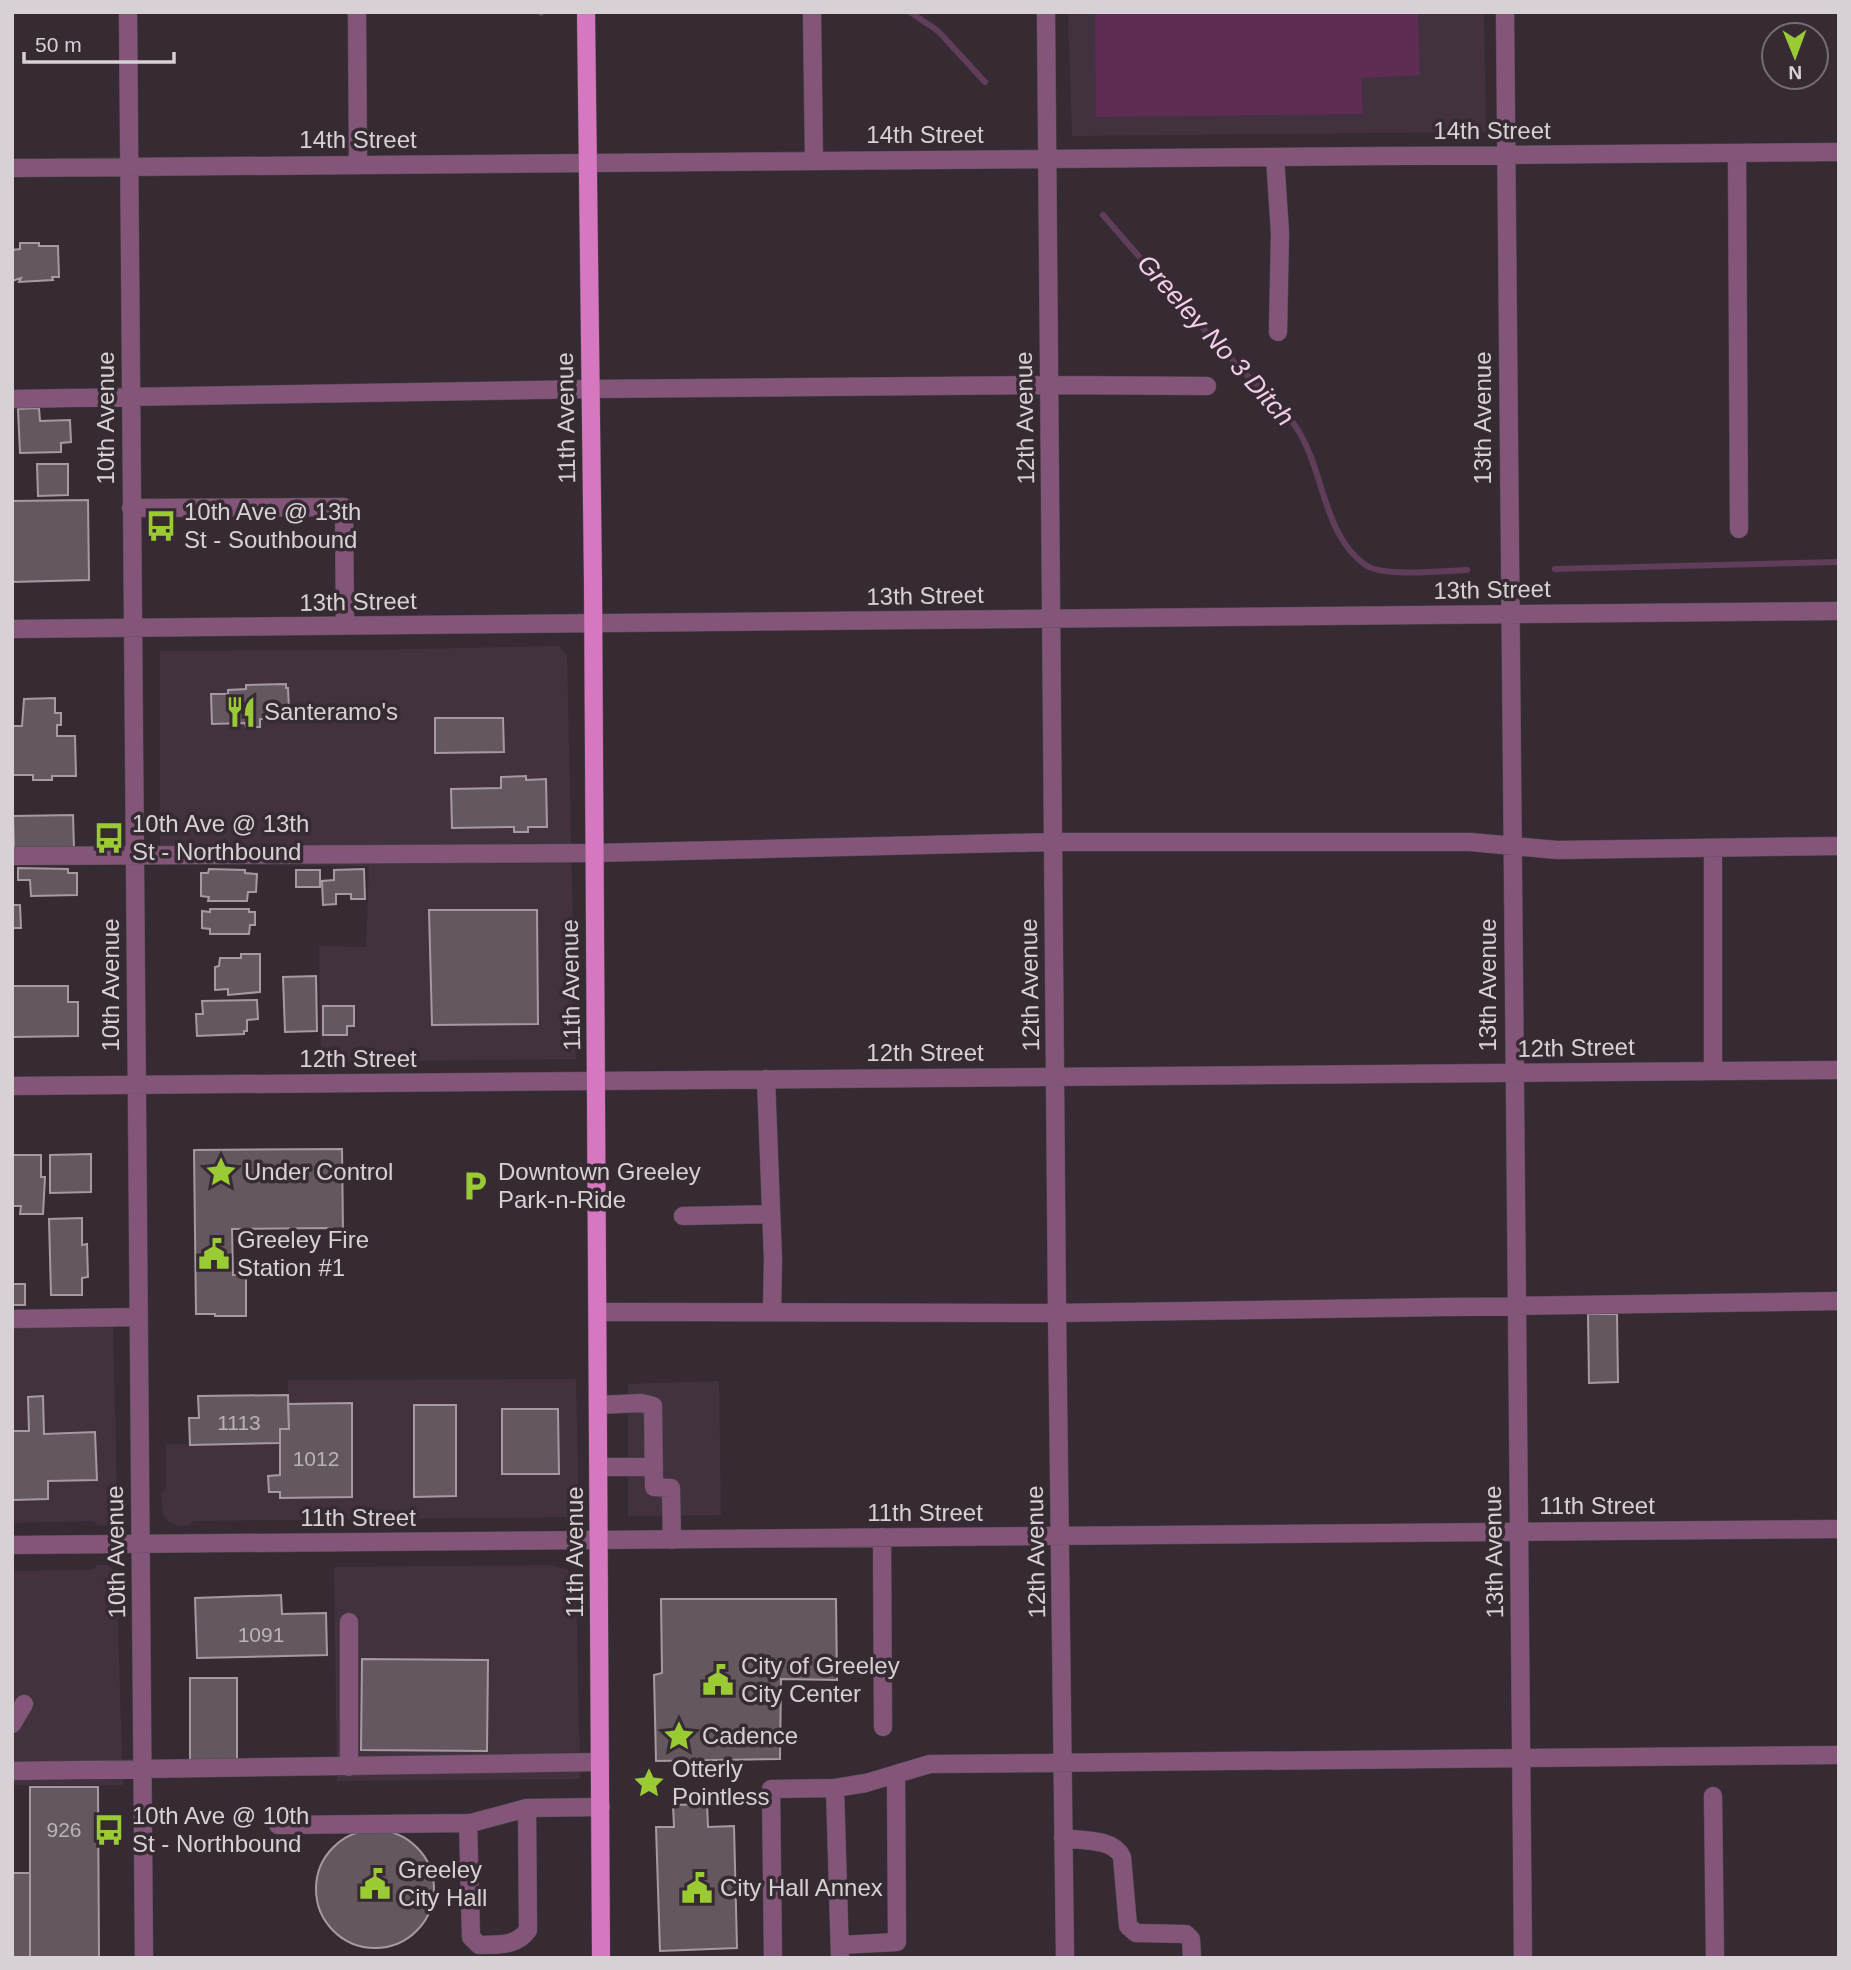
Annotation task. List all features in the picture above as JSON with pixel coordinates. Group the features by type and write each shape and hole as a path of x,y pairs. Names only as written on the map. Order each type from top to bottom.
{"main road":[{"name":"11th Avenue","path":"586,12 597,1080 601,1958"}],"street":[{"name":"10th Avenue","path":"128,12 145,1958"},
{"path":"356,12 358,165"},
{"name":"12th Avenue","path":"1046,12 1057,1312 1066,1958"},
{"name":"13th Avenue","path":"1505,12 1523,1958"},
{"path":"812,13 814,161"},
{"name":"14th Street","path":"12,168 1839,152"},
{"path":"1737,154 1739,529"},
{"path":"1275,157 1280,233 1278,332"},
{"path":"12,399 590,389 1207,386"},
{"path":"131,508 344,507 345,626"},
{"name":"13th Street","path":"12,629 1839,611"},
{"path":"12,856 594,853 1053,842 1470,842 1557,850 1839,846"},
{"path":"1713,848 1713,1071"},
{"name":"12th Street","path":"12,1086 1839,1070"},
{"path":"766,1079 772,1312"},
{"path":"682,1216 771,1213"},
{"path":"598,1311 1057,1312 1839,1301"},
{"path":"12,1319 138,1317"},
{"path":"599,1405 653,1406 654,1487 671,1488 672,1539"},
{"path":"599,1467 654,1466"},
{"name":"11th Street","path":"12,1545 1839,1529"},
{"path":"882,1537 883,1727"},
{"path":"349,1622 349,1767"},
{"path":"12,1724 24,1704"},
{"path":"773,1958 771,1789 835,1788 866,1783 930,1764 1839,1755"},
{"path":"12,1771 600,1762"},
{"path":"835,1788 840,1951 897,1942 896,1774"},
{"path":"1713,1796 1715,1958"},
{"path":"278,1825 468,1823 527,1808 601,1807"},
{"path":"468,1823 471,1937 479,1945 501,1951 518,1941 528,1930 527,1808"},
{"path":"1063,1838 1112,1844 1122,1857 1128,1926 1136,1933 1186,1934 1191,1940 1192,1958"}],"shaded area":[{"path":"1068,12 1484,12 1486,132 1072,136"},
{"path":"1095,12 1418,12 1420,75 1361,78 1363,114 1096,117"},
{"path":"559,646 567,656 576,1059 321,1062 319,946 366,947 369,866 160,864 160,651"},
{"path":"113,1326 117,1496 124,1500 124,1508 116,1521 109,1526 98,1525 93,1521 12,1523 12,1327"},
{"path":"576,1379 579,1517 193,1521 190,1525 179,1526 169,1522 163,1515 161,1494 166,1488 166,1444 280,1443 289,1428 288,1380"},
{"path":"719,1381 721,1515 628,1516 628,1384"},
{"path":"97,1565 108,1565 125,1580 125,1591 117,1597 123,1785 12,1785 12,1571 92,1570"},
{"path":"550,1565 568,1570 576,1579 580,1779 337,1781 334,1567"}],"building":[{"path":"20,243 58,246 59,277 52,277 53,280 19,282 21,278 12,281 12,250 20,249"},
{"path":"39,408 40,421 70,420 71,442 61,443 61,452 20,453 18,409"},
{"path":"37,464 68,464 68,495 38,496"},
{"path":"88,500 89,580 12,582 12,501"},
{"path":"286,684 289,710 285,710 285,719 260,719 260,727 246,727 245,723 212,724 211,694 228,694 228,690 246,689 246,685"},
{"path":"55,698 55,713 61,713 57,736 75,736 76,776 52,776 52,780 33,780 33,775 12,775 12,726 22,726 24,699"},
{"path":"435,718 503,718 504,752 435,753"},
{"path":"526,776 526,780 546,779 547,827 528,827 528,832 514,832 514,827 452,828 451,789 501,788 501,777"},
{"path":"73,815 74,848 14,848 13,816"},
{"path":"18,868 68,869 68,873 77,873 77,895 31,896 30,880 18,880"},
{"path":"209,869 245,870 245,873 257,874 256,892 248,892 247,901 208,901 209,897 201,896 201,873 208,873"},
{"path":"364,869 365,899 351,899 351,894 336,894 336,904 323,905 322,881 334,880 334,870"},
{"path":"296,870 320,870 320,887 296,887"},
{"path":"12,905 20,905 21,928 12,928"},
{"path":"210,909 249,909 249,912 255,912 255,925 250,925 249,934 210,934 210,929 202,928 202,911 210,912"},
{"path":"429,910 537,910 538,1024 432,1025"},
{"path":"241,954 260,954 260,992 228,995 228,989 215,990 215,967 219,966 220,958 241,958"},
{"path":"316,976 317,1031 285,1032 283,977"},
{"path":"12,986 68,986 68,1002 78,1002 78,1036 12,1037"},
{"path":"257,1000 258,1019 247,1020 247,1031 244,1031 244,1034 197,1036 196,1014 203,1014 202,1001"},
{"path":"323,1006 354,1006 354,1026 347,1026 347,1035 323,1035"},
{"name":"Greeley Fire Station #1","path":"342,1149 343,1232 332,1232 332,1228 232,1229 233,1275 246,1275 246,1316 196,1314 194,1150"},
{"path":"91,1154 91,1192 50,1193 50,1155"},
{"path":"12,1155 41,1155 41,1177 45,1177 43,1214 20,1214 21,1206 12,1206"},
{"path":"82,1218 82,1245 87,1244 88,1277 82,1278 82,1295 51,1295 49,1219"},
{"path":"12,1284 25,1284 25,1305 12,1305"},
{"path":"1588,1314 1617,1314 1618,1382 1589,1383"},
{"path":"288,1395 289,1429 280,1429 280,1443 190,1445 189,1418 199,1418 198,1396"},
{"path":"43,1396 44,1434 95,1432 97,1480 48,1481 48,1499 12,1500 12,1431 29,1431 28,1397"},
{"path":"352,1403 352,1497 280,1498 280,1492 269,1492 268,1476 280,1475 280,1429 289,1429 288,1404"},
{"path":"414,1405 456,1405 456,1496 414,1497"},
{"path":"502,1409 558,1409 559,1474 502,1474"},
{"path":"281,1595 282,1614 326,1613 327,1655 197,1658 195,1598"},
{"name":"City of Greeley City Center","path":"661,1599 836,1599 837,1680 781,1679 780,1759 656,1761 654,1675 662,1673"},
{"path":"362,1659 488,1660 487,1751 361,1750"},
{"path":"190,1678 237,1678 237,1760 190,1761"},
{"path":"30,1787 98,1787 99,1958 30,1958"},
{"name":"City Hall Annex","path":"707,1804 708,1827 734,1826 737,1948 660,1951 656,1827 674,1827 673,1805"},
{"name":"Greeley City Hall","path":"375,1830 398,1834 417,1847 430,1866 434,1889 430,1912 417,1931 398,1944 375,1948 352,1944 333,1931 320,1912 316,1889 320,1866 333,1847 352,1834"},
{"path":"12,1873 30,1873 30,1958 12,1958"}],"waterway":[{"name":"Greeley No 3 Ditch","path":"910,12 938,31 985,82"},
{"name":"Greeley No 3 Ditch","path":"1103,215 1203,328 1296,427 1306,444 1332,520 1352,553 1367,566 1387,571 1467,570"},
{"name":"Greeley No 3 Ditch","path":"1555,569 1839,562"}],"place":[{"name":"10th Ave @ 13th St - Southbound","path":"161,526"},
{"name":"Santeramo's","path":"241,712"},
{"name":"10th Ave @ 13th St - Northbound","path":"109,838"},
{"name":"Under Control","path":"221,1172"},
{"name":"Downtown Greeley Park-n-Ride","path":"475,1186"},
{"name":"Greeley Fire Station #1","path":"214,1254"},
{"name":"City of Greeley City Center","path":"718,1680"},
{"name":"Cadence","path":"679,1736"},
{"name":"Otterly Pointless","path":"649,1783"},
{"name":"10th Ave @ 10th St - Northbound","path":"109,1830"},
{"name":"Greeley City Hall","path":"375,1884"},
{"name":"City Hall Annex","path":"697,1888"}]}
